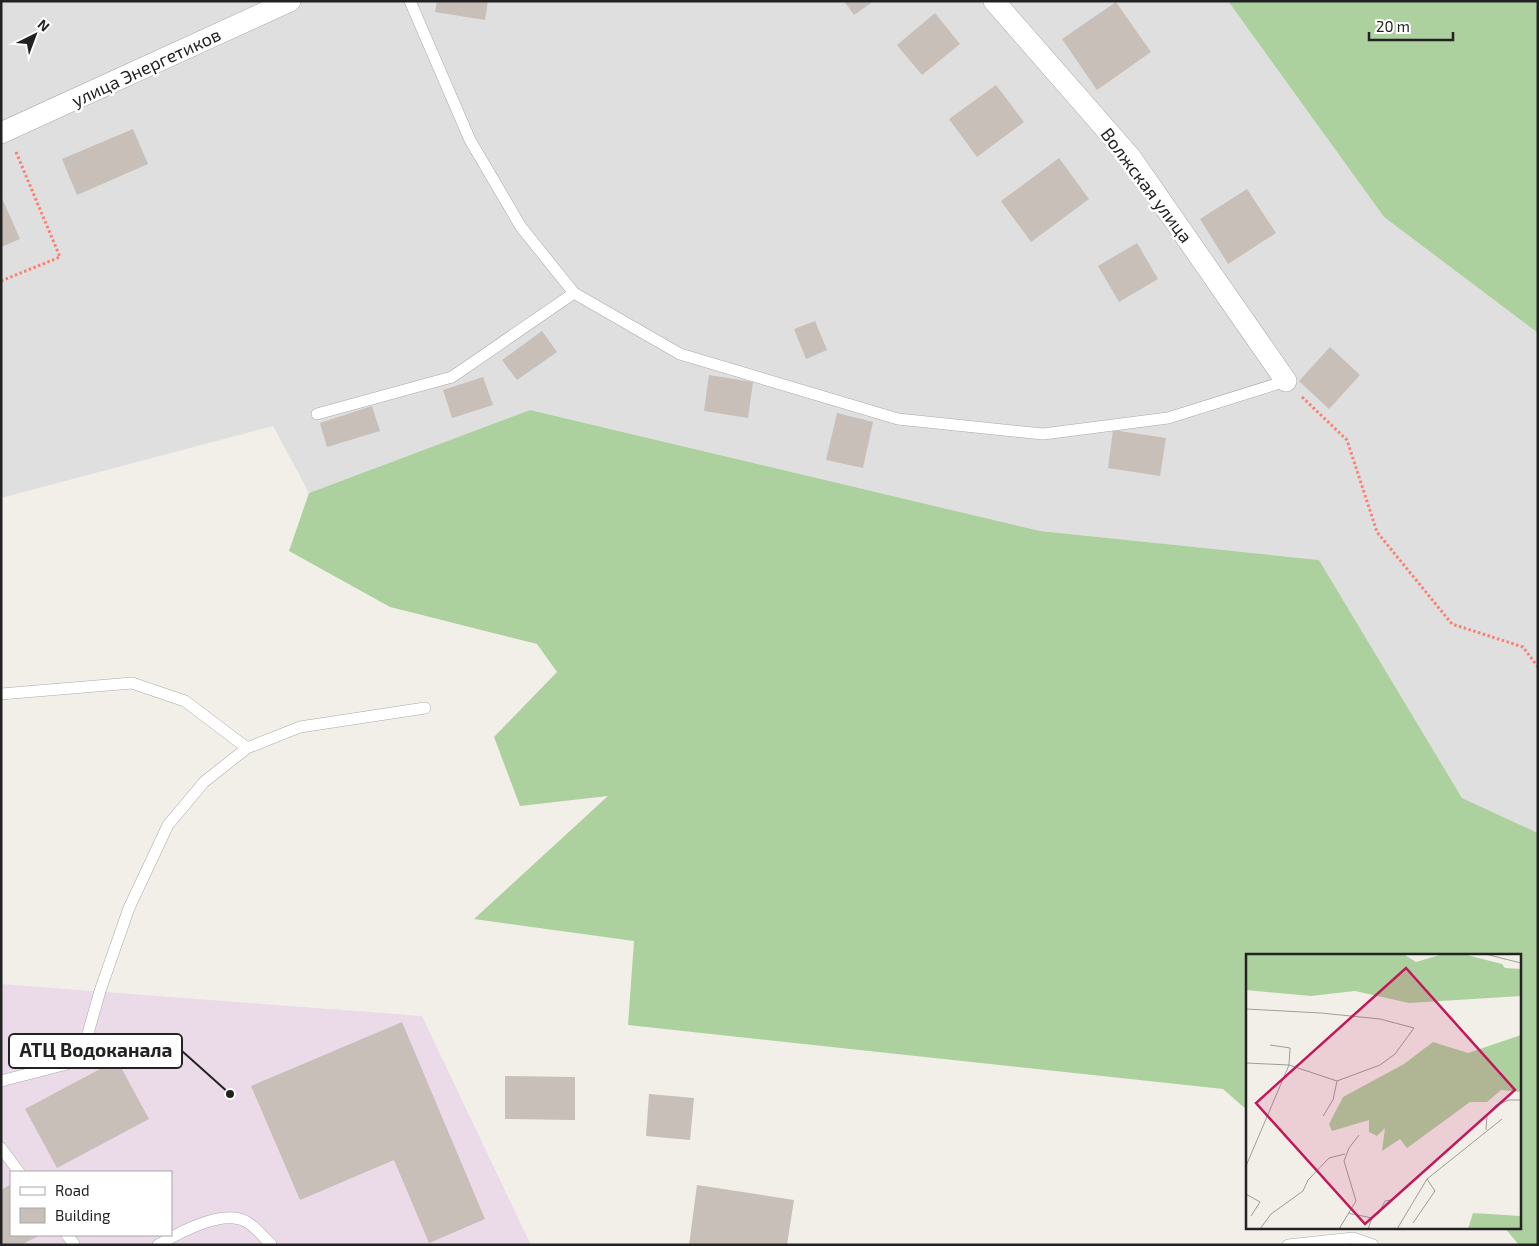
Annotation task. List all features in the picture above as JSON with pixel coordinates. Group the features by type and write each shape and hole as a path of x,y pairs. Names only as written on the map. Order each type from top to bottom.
{"street":[{"name":"улица Энергетиков","path":"4,132 290,1"},
{"name":"Волжская улица","path":"994,1 1131,158 1286,381"}],"lane":[{"path":"410,1 470,140 521,227 574,293 680,354 898,419 1043,434 1168,418 1286,381"},
{"path":"317,414 452,377 574,293"},
{"path":"1,694 132,683 185,702 247,748"},
{"path":"1,1081 67,1064 84,1044 129,908 168,825 204,782 247,748 300,727 425,708"},
{"path":"1,1148 18,1171"},
{"path":"158,1245 190,1227 229,1217 245,1221 271,1244"},
{"path":"1288,1245 1353,1238 1373,1245"}],"path":[{"path":"1,281 60,257 4,132"},
{"path":"1286,381 1347,440 1377,532 1452,624 1523,647 1538,667"}],"shaded area":[{"path":"1,1 1228,1 1384,217 1538,333 1538,833 1462,798 1319,560 1040,531 530,410 309,493 273,426 1,498"},
{"path":"1,984 422,1016 531,1245 1,1245"}],"green space":[{"path":"1228,1 1538,1 1538,333 1384,217"},
{"path":"530,410 1040,531 1319,560 1462,798 1538,833 1538,1245 1519,1245 1505,1228 1522,1228 1522,954 1246,954 1246,1109 1223,1089 628,1025 634,941 474,919 608,796 520,806 494,737 557,672 537,644 390,607 289,551 309,493"}],"building":[{"path":"437,1 488,1 485,20 435,12"},
{"path":"844,1 874,1 854,15"},
{"path":"1116,2 1151,52 1097,90 1062,39"},
{"path":"935,13 960,44 922,75 897,45"},
{"path":"996,85 1024,122 977,157 949,119"},
{"path":"133,129 148,164 77,195 62,159"},
{"path":"1059,158 1089,199 1031,242 1001,201"},
{"path":"1247,189 1276,233 1228,264 1200,219"},
{"path":"1,196 20,239 1,247"},
{"path":"1137,243 1158,279 1119,302 1098,266"},
{"path":"815,321 827,350 806,359 794,329"},
{"path":"542,331 557,352 517,380 502,360"},
{"path":"1330,347 1360,375 1329,409 1299,381"},
{"path":"709,375 753,382 748,418 704,411"},
{"path":"483,377 493,405 452,418 443,390"},
{"path":"372,406 380,431 327,447 320,423"},
{"path":"837,413 873,422 863,468 826,460"},
{"path":"1113,430 1166,438 1160,476 1108,468"},
{"path":"402,1022 485,1219 429,1243 394,1160 300,1200 251,1086"},
{"path":"117,1060 149,1119 57,1168 25,1109"},
{"path":"505,1076 575,1077 575,1120 505,1119"},
{"path":"649,1094 694,1098 690,1140 646,1136"},
{"path":"10,1185 10,1236 38,1236 21,1245 1,1245 1,1190"},
{"path":"697,1185 794,1200 787,1245 689,1245"}],"place":[{"name":"АТЦ Водоканала","path":"230,1094"}]}
